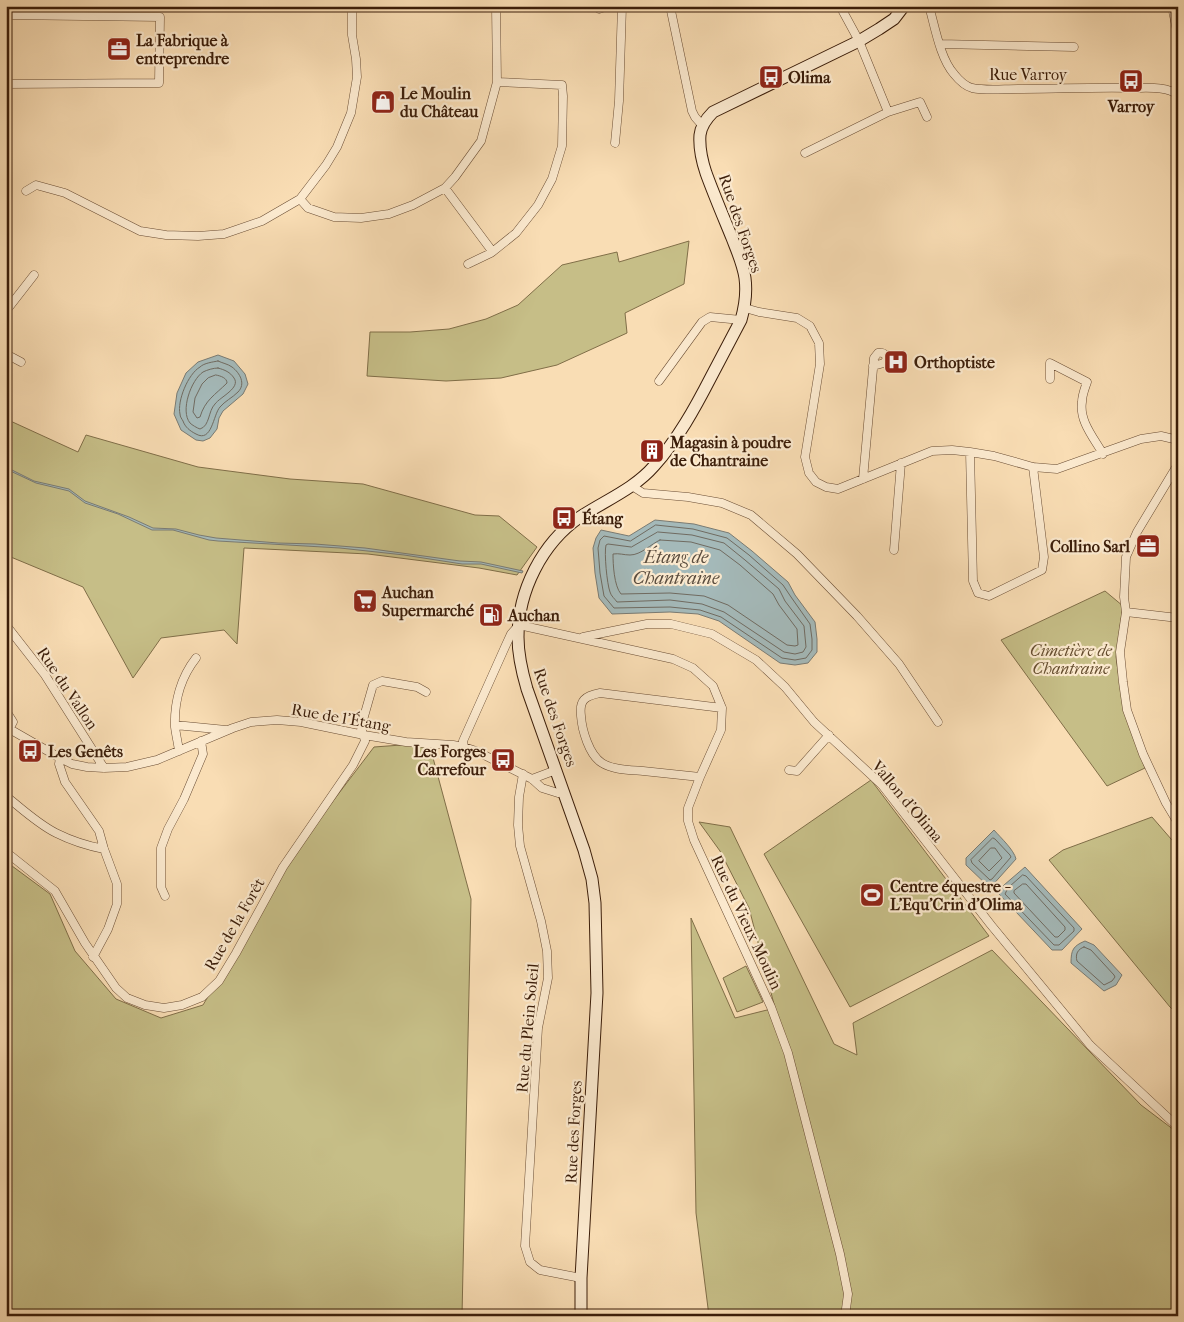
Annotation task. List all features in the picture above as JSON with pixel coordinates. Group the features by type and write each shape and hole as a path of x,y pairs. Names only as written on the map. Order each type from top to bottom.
{"main road":[{"path":"702,125 712,112 880,29 894,19 904,6"},
{"name":"Rue des Forges","path":"580,1316 597,993 595,903 592,879 584,850 521,668 519,625 527,588 536,567 549,546 561,533 580,518 632,486 655,466 695,409 741,320 745,308 745,277 740,258 702,160 700,134 702,125"}],"street":[{"path":"26,191 36,185 65,193 140,231 174,236 224,234 262,221 300,199 337,147 351,113 357,77 352,35 352,6"},
{"path":"300,199 308,208 334,217 361,218 389,214 413,205 445,188 481,141 497,82 496,6"},
{"path":"599,9 608,6"},
{"path":"615,143 619,101 622,6"},
{"path":"670,6 692,111 702,125"},
{"path":"840,6 859,41 888,112"},
{"name":"Rue Varroy","path":"928,6 945,62 954,76 971,88 1151,88 1175,93 1178,96"},
{"path":"1172,6 1178,36"},
{"path":"6,15 160,17 160,83 6,84"},
{"path":"940,44 1074,47"},
{"path":"468,264 492,251 516,233 538,205 552,179 562,146 562,85 497,82"},
{"path":"805,153 888,112 920,102 927,117"},
{"path":"445,188 492,251"},
{"path":"6,311 34,275"},
{"path":"745,308 797,318 810,326 819,344 820,364 806,457 809,473 816,482 826,487 838,489 932,451 952,450 970,452 1033,466 1057,469 1141,439 1162,436 1178,440"},
{"path":"660,381 702,322 710,317 741,320"},
{"path":"6,354 21,362"},
{"path":"1050,379 1050,363 1087,382 1082,402 1082,416 1103,454"},
{"path":"863,480 873,366"},
{"path":"970,452 973,581 978,592 988,596 1042,570 1044,556 1033,466"},
{"path":"894,550 901,463"},
{"path":"1178,464 1137,532 1126,556 1124,597 1126,612 1120,652 1122,682 1127,710 1143,754 1166,803 1178,823"},
{"path":"632,486 643,493 688,497 722,503 751,515 797,554 857,616 899,664 938,722"},
{"path":"1126,612 1178,618"},
{"name":"Vallon d'Olima","path":"519,625 578,638 647,624 671,624 712,634 756,660 786,687 814,722 828,736 882,785 985,918 1090,1045 1178,1127"},
{"name":"Rue du Vallon","path":"6,625 45,675 104,768"},
{"path":"464,747 463,741 504,647 511,634 519,625"},
{"name":"Rue du Vieux Moulin","path":"578,638 673,659 693,668 713,686 722,708 721,730 688,808 688,821 694,840 771,1007 788,1053 840,1254 848,1294 845,1316"},
{"path":"179,751 175,725 178,694 188,669 196,658"},
{"name":"Rue de la Forêt","path":"6,852 10,858 56,891 93,957 116,988 127,998 145,1005 164,1008 182,1005 202,996 219,981 283,867 353,765 365,741 361,727 373,685 382,681 416,687 426,692"},
{"path":"700,777 619,768 603,764 594,757 582,728 580,711 583,701 589,695 600,693 722,708"},
{"path":"6,711 13,722 8,728"},
{"name":"Rue de l'Étang","path":"8,728 60,758 86,767 104,768 127,767 156,760 251,722 277,720 301,722 406,742 464,747 532,778 542,788 558,793 564,792"},
{"path":"175,725 228,730"},
{"path":"790,770 796,771 828,736"},
{"path":"165,896 161,887 161,848 203,754 202,741"},
{"path":"60,758 59,764 65,782 99,831 117,884 117,904 108,929 93,957"},
{"path":"532,778 556,770"},
{"name":"Rue du Plein Soleil","path":"523,774 519,797 518,825 520,846 541,921 547,951 548,978 538,1028 525,1246 530,1262 540,1270 581,1278"},
{"path":"6,796 55,833 84,845 104,849"}],"green space":[{"path":"689,241 684,284 625,313 627,333 557,365 501,378 446,381 367,376 370,332 410,332 449,329 486,319 518,305 562,265 617,252 619,262"},
{"path":"6,419 78,452 86,435 198,467 290,479 363,484 475,515 499,516 537,547 517,575 479,568 368,554 244,548 237,644 224,630 161,638 133,678 83,587 6,555"},
{"name":"Cimetière de Chantraine","path":"1105,591 1123,606 1116,657 1124,712 1145,768 1107,786 1001,640"},
{"path":"429,743 471,899 462,1316 6,1316 6,864 8,863 50,894 75,951 116,999 161,1018 203,1005 292,855 374,747"},
{"name":"Centre équestre - L'Equ'Crin d'Olima","path":"871,780 989,936 850,1007 764,854"},
{"path":"1152,817 1178,847 1178,1015 1049,860 1063,850"},
{"path":"699,822 730,827 834,1044 857,1055 853,1023 992,950 1141,1105 1178,1133 1178,1316 709,1316 696,1213 691,918 735,1018 775,1008 749,908 720,851"},
{"path":"746,966 763,1002 737,1012 723,978"}],"water":[{"path":"218,355 234,361 245,374 248,384 243,394 223,411 219,418 217,429 210,438 203,441 196,440 181,430 174,414 177,393 186,373 198,362"},
{"path":"6,467 34,481 69,489 85,501 129,517 153,528 176,529 216,538 365,548 460,561 481,562 523,571 522,573 481,564 462,564 340,548 218,541 173,530 152,530 118,514 85,503 69,491 36,483 6,469"},
{"name":"Étang de Chantraine","path":"655,520 694,524 729,533 788,582 815,622 817,652 808,663 795,665 780,663 719,621 698,614 670,612 612,614 599,598 593,548 596,538 601,530 629,536"},
{"path":"994,830 1010,848 1016,859 990,888 966,865 966,858"},
{"path":"1025,867 1082,929 1062,950 1052,950 998,893 1004,885"},
{"path":"1085,941 1094,945 1122,975 1116,985 1104,991 1071,963 1074,949"}],"place":[{"name":"La Fabrique à entreprendre","path":"119,49"},
{"name":"Olima","path":"771,77"},
{"name":"Varroy","path":"1131,81"},
{"name":"Le Moulin du Château","path":"383,102"},
{"name":"Orthoptiste","path":"896,362"},
{"name":"Magasin à poudre de Chantraine","path":"652,451"},
{"name":"Étang","path":"564,518"},
{"name":"Collino Sarl","path":"1148,546"},
{"name":"Auchan Supermarché","path":"365,601"},
{"name":"Auchan","path":"491,615"},
{"name":"Les Genêts","path":"30,751"},
{"name":"Les Forges Carrefour","path":"503,760"},
{"name":"Centre équestre - L'Equ'Crin d'Olima","path":"872,895"}]}
